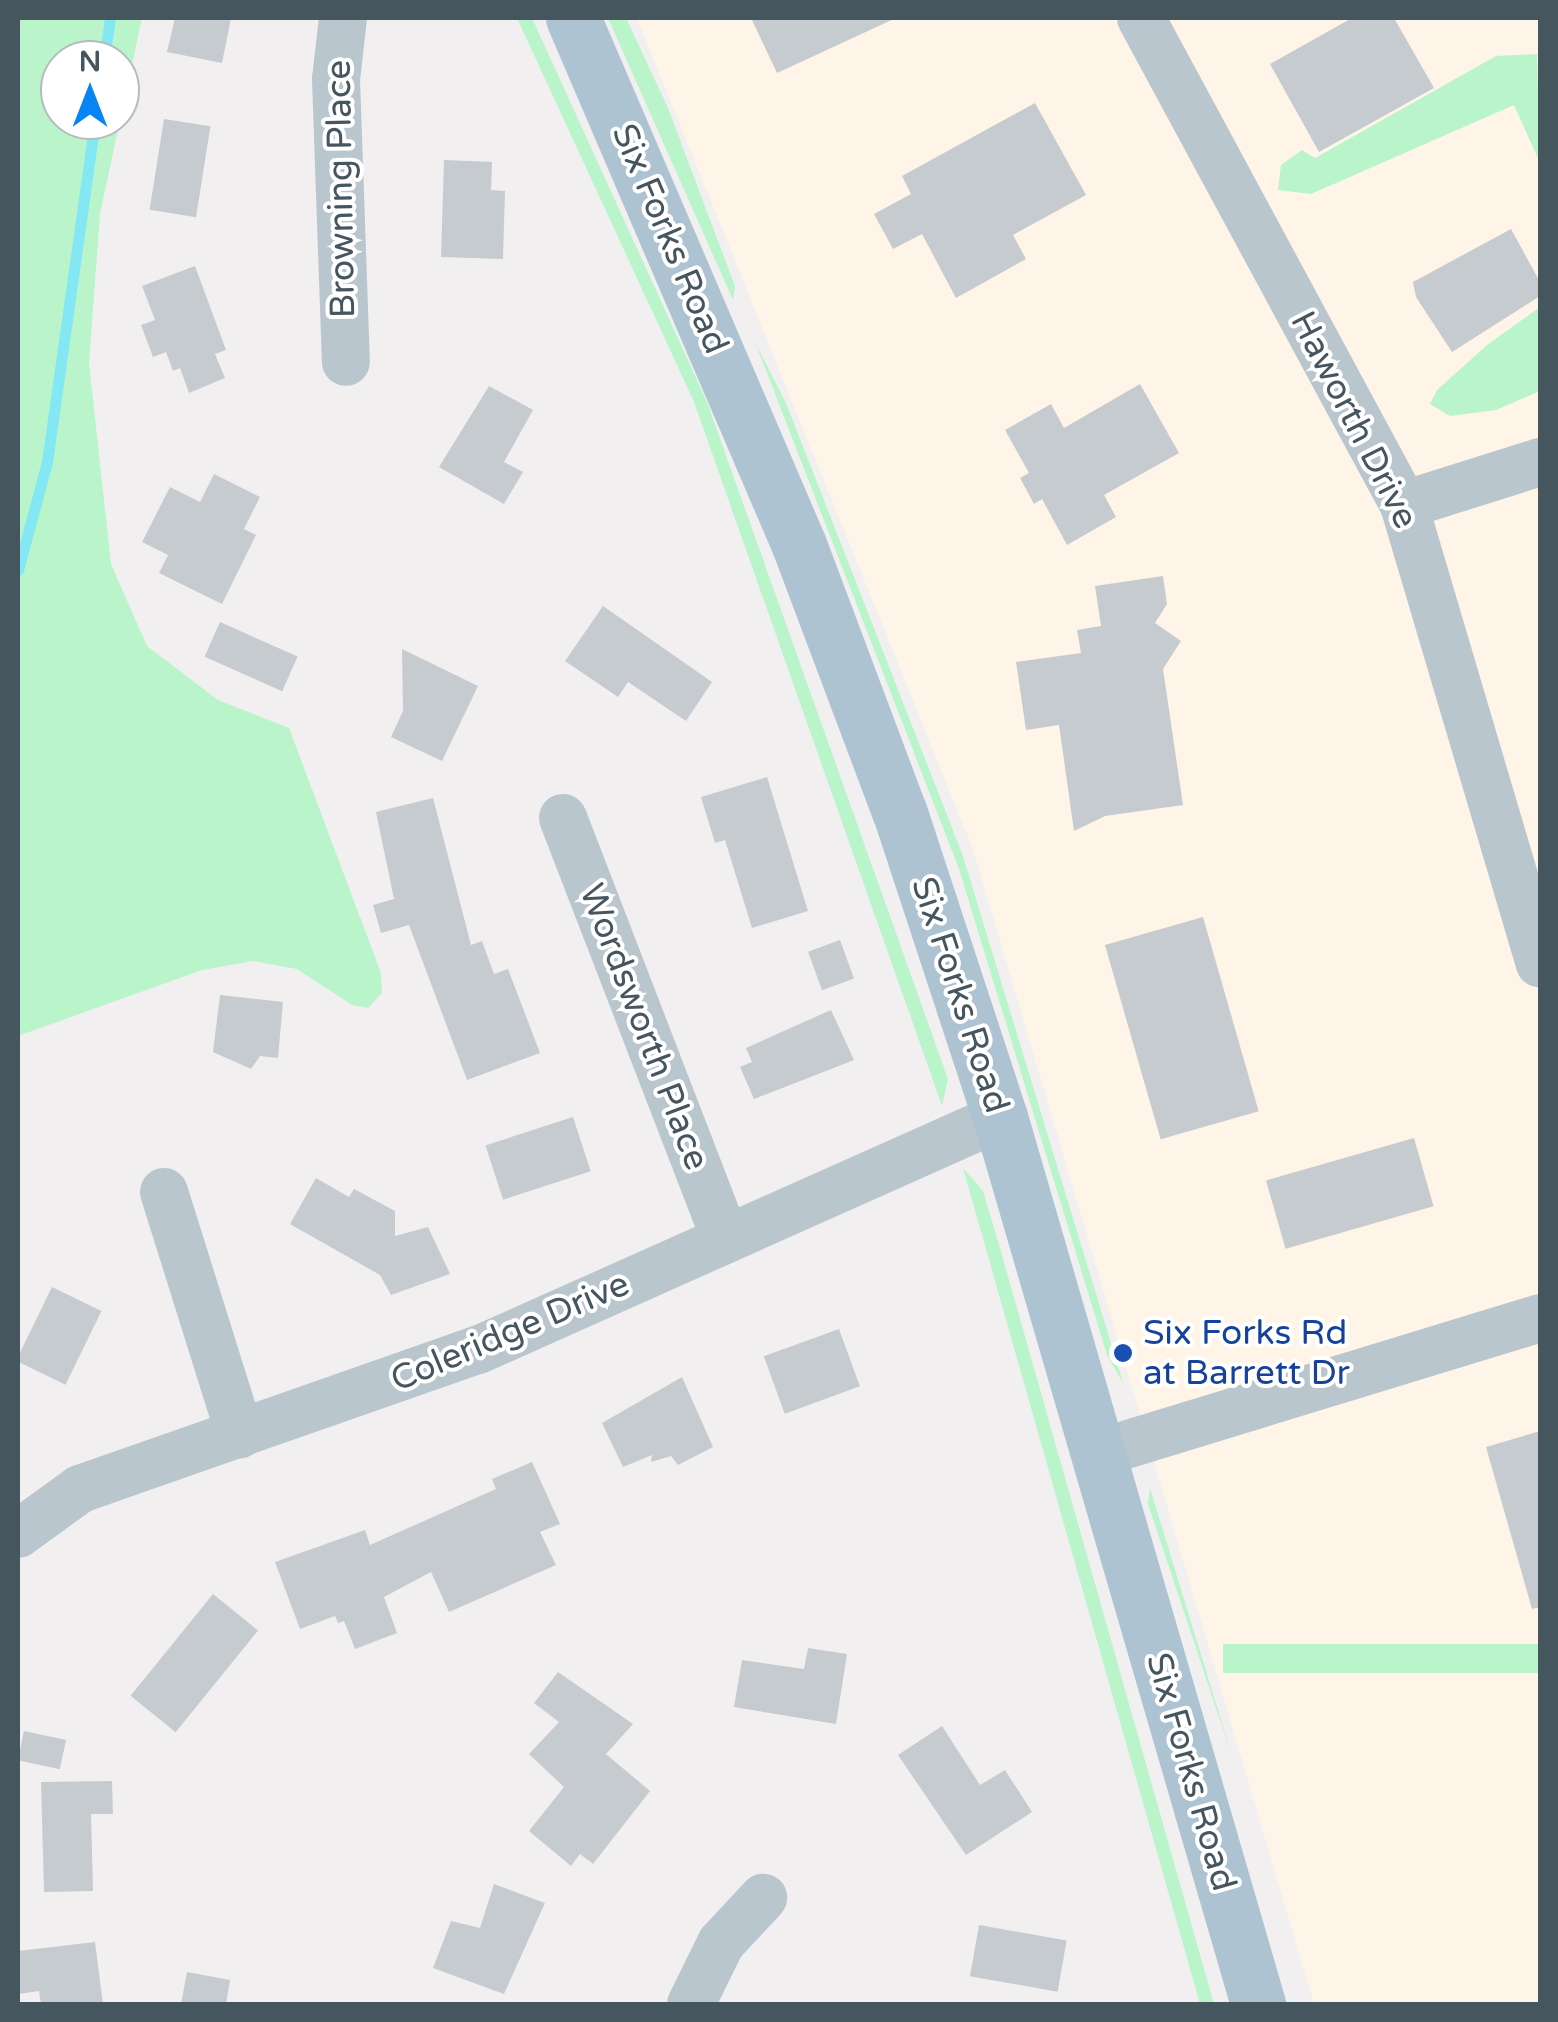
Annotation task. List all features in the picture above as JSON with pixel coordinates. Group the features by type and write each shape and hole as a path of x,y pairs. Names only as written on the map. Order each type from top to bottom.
{"main road":[{"name":"Six Forks Road","path":"573,18 799,545 900,813 1000,1117 1258,2004"}],"street":[{"name":"Browning Place","path":"343,18 336,117 346,362"},
{"name":"Haworth Drive","path":"1142,18 1404,506 1540,962"},
{"path":"1404,506 1540,462"},
{"name":"Wordsworth Place","path":"562,818 725,1237"},
{"name":"Coleridge Drive","path":"18,1534 80,1489 478,1350 1000,1117"},
{"path":"164,1192 240,1434"},
{"path":"1099,1453 1540,1318"},
{"path":"691,2004 721,1943 763,1898"}],"shaded area":[{"path":"637,18 1540,18 1540,2004 1314,2004 973,849"}],"green space":[{"path":"18,18 142,18 137,40 40,40 40,140 116,140 100,214 89,363 111,564 147,646 218,700 289,728 381,973 382,993 368,1008 352,1005 297,969 253,961 202,970 18,1036"},
{"path":"517,18 532,18 707,402 948,1079 942,1106 694,402"},
{"path":"608,18 626,18 668,108 735,286 733,300"},
{"path":"1537,54 1540,163 1514,105 1311,194 1278,190 1281,165 1302,150 1315,158 1496,56"},
{"path":"1540,307 1540,391 1496,410 1450,416 1430,404 1437,390 1487,345"},
{"path":"755,342 786,403 963,856 1123,1383 1107,1355 959,869"},
{"path":"963,1168 983,1191 1214,2004 1200,2004"},
{"path":"1150,1488 1233,1759 1148,1504"},
{"path":"1223,1644 1540,1644 1540,1673 1223,1673"}],"building":[{"path":"175,18 231,18 222,63 167,52"},
{"path":"751,18 896,18 777,73"},
{"path":"1352,18 1394,18 1434,88 1319,152 1270,64"},
{"path":"1035,103 1086,195 1013,235 1026,259 956,298 922,234 893,249 874,214 911,194 902,176"},
{"path":"164,119 210,126 196,217 150,210"},
{"path":"444,160 492,162 491,190 505,191 503,259 441,257"},
{"path":"1511,229 1540,282 1540,296 1452,352 1416,297 1413,282"},
{"path":"195,266 226,350 215,354 225,378 189,393 180,368 173,371 166,352 153,357 141,325 155,320 142,286"},
{"path":"1140,384 1179,453 1104,495 1116,517 1067,545 1042,499 1034,504 1020,478 1029,473 1005,430 1051,404 1064,428"},
{"path":"489,386 533,410 504,462 523,472 504,504 439,467"},
{"path":"214,474 260,497 244,529 256,535 222,604 159,573 168,555 142,542 170,487 200,502"},
{"path":"1163,576 1167,604 1155,623 1181,641 1163,669 1183,805 1105,816 1074,831 1059,725 1026,730 1016,662 1081,653 1077,630 1101,626 1095,586"},
{"path":"603,606 712,682 686,721 628,682 618,697 565,661"},
{"path":"220,622 298,657 282,691 205,657"},
{"path":"402,649 478,686 442,761 391,737 403,711"},
{"path":"767,777 808,911 752,928 725,840 715,843 701,797"},
{"path":"433,798 471,945 482,941 494,974 508,969 540,1053 467,1080 409,925 381,933 373,905 394,899 376,812"},
{"path":"1203,917 1259,1111 1161,1139 1105,945"},
{"path":"840,940 854,979 822,990 808,952"},
{"path":"220,995 283,1002 278,1058 260,1056 251,1069 213,1052"},
{"path":"831,1010 854,1060 754,1099 740,1067 752,1062 746,1048"},
{"path":"573,1117 591,1171 503,1200 486,1145"},
{"path":"1414,1138 1434,1206 1286,1249 1266,1180"},
{"path":"316,1178 349,1197 354,1189 395,1211 395,1236 428,1227 450,1274 391,1295 380,1275 290,1224"},
{"path":"52,1287 101,1311 65,1385 18,1362"},
{"path":"839,1329 860,1386 785,1414 764,1356"},
{"path":"682,1377 713,1447 678,1465 671,1456 651,1462 652,1455 623,1467 602,1423"},
{"path":"1540,1431 1540,1607 1532,1609 1486,1447"},
{"path":"532,1462 560,1524 540,1532 556,1565 449,1612 431,1572 384,1597 397,1633 355,1649 344,1621 338,1623 335,1616 300,1629 275,1562 365,1530 370,1545 496,1489 492,1479"},
{"path":"213,1594 258,1631 176,1732 131,1696"},
{"path":"808,1648 847,1654 836,1724 734,1707 742,1660 804,1669"},
{"path":"558,1672 633,1724 606,1754 650,1791 593,1864 580,1854 571,1866 529,1831 564,1787 529,1754 559,1722 534,1703"},
{"path":"942,1726 980,1785 1005,1770 1032,1812 966,1855 898,1755"},
{"path":"24,1731 66,1740 60,1769 18,1760"},
{"path":"112,1781 113,1814 91,1814 93,1891 44,1892 41,1782"},
{"path":"494,1884 545,1903 504,1994 433,1968 451,1921 480,1928"},
{"path":"979,1925 1067,1940 1058,1992 970,1976"},
{"path":"95,1942 103,2004 41,2004 39,1991 18,1994 18,1951"},
{"path":"187,1972 230,1980 226,2004 181,2004"}],"waterway":[{"path":"107,40 110,18"},
{"path":"18,570 47,462 92,140"}],"place":[{"name":"Six Forks Rd at Barrett Dr","path":"1123,1353"}]}
